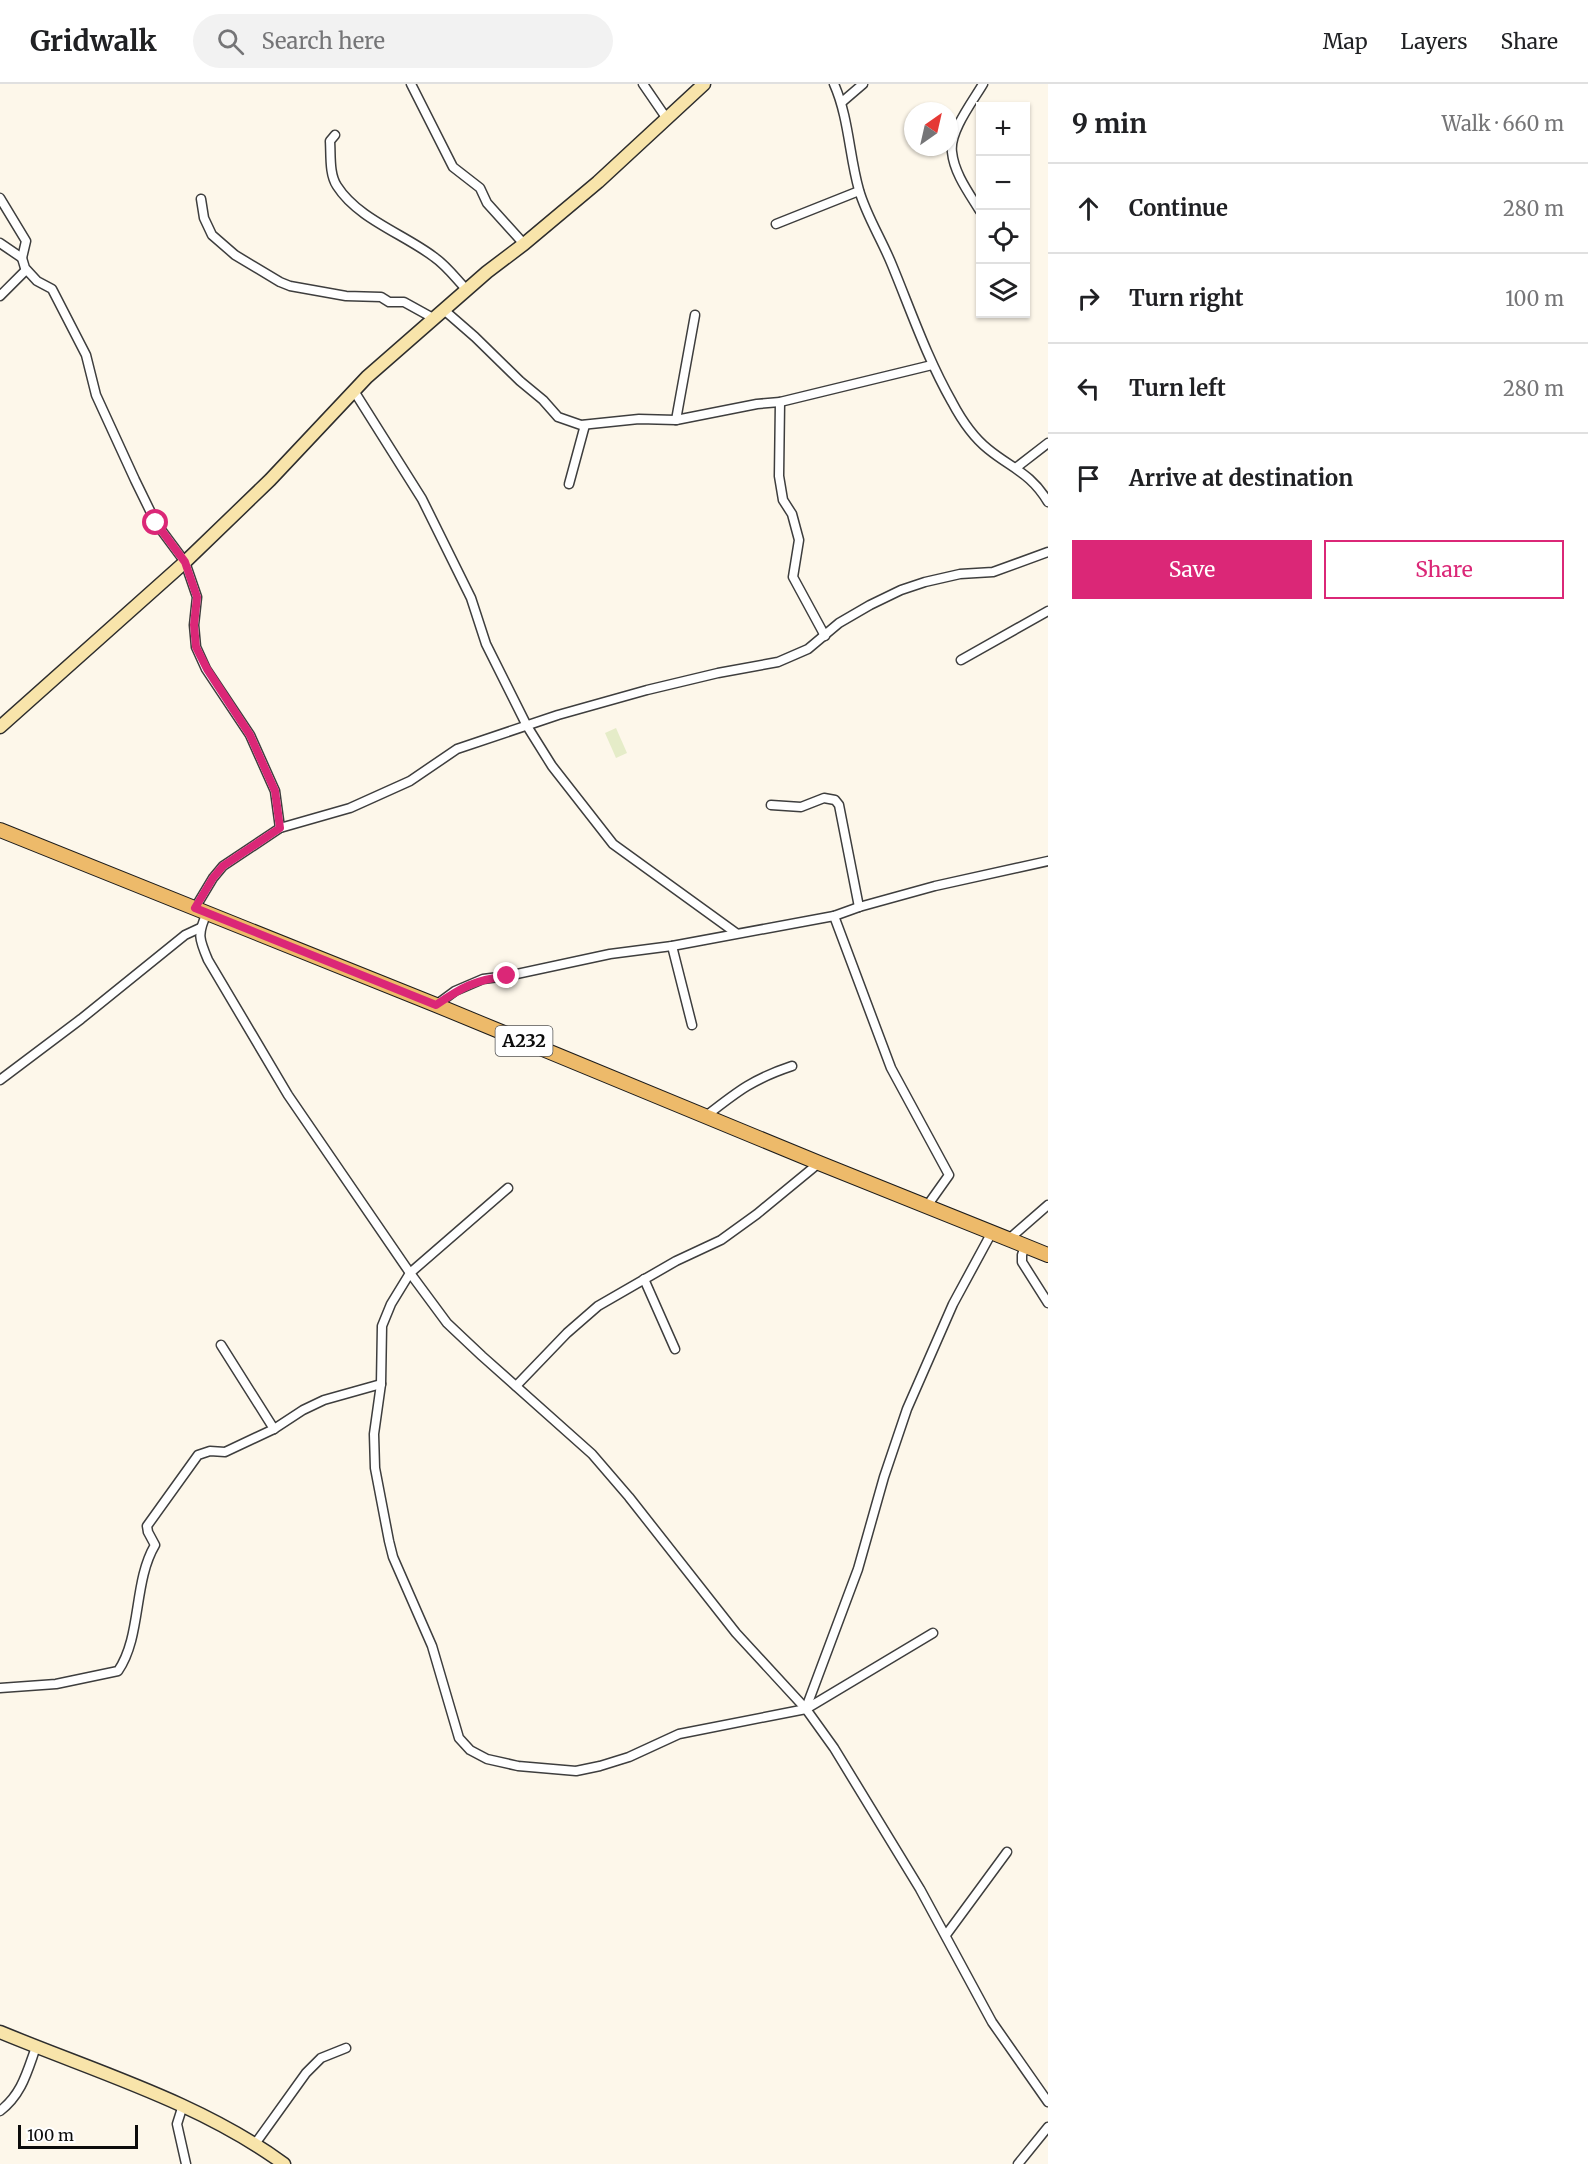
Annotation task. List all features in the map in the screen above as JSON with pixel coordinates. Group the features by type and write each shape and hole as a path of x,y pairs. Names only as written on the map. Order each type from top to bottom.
{"main road":[{"name":"A232","path":"0,830 1048,1255"}],"street":[{"path":"411,84 453,167 480,188 487,203 524,244"},
{"path":"643,84 667,119"},
{"path":"2,721 185,562 270,480 367,377 487,272 598,182 704,84"},
{"path":"834,84 842,102 859,191 892,263 932,365 953,404 970,429 988,449 1017,467 1040,488 1048,502"},
{"path":"842,102 863,84"},
{"path":"979,210 958,174 951,151 956,131 983,84"},
{"path":"335,135 330,141 333,175 337,186 357,210 436,258 467,290"},
{"path":"776,224 859,191"},
{"path":"0,198 26,241 22,258 26,270 37,281 52,289 86,355 96,395 135,480 156,523 185,562 197,597 194,625 196,647 207,669 250,735 275,791 280,828"},
{"path":"201,199 204,218 212,235 236,255 280,282 324,292 381,297 389,302 404,302 433,318"},
{"path":"0,243 22,258"},
{"path":"0,296 26,270"},
{"path":"444,310 543,400 558,417 581,425 639,419 676,420 757,404 780,402 932,365"},
{"path":"676,420 695,315"},
{"path":"354,391 422,499 471,598 486,644 527,726 552,766 613,844 736,933"},
{"path":"780,402 779,476 783,500 792,514 799,540 793,577 825,636"},
{"path":"569,484 585,425"},
{"path":"1017,467 1048,442"},
{"path":"1048,552 993,572 960,574 901,590 870,604 839,623 808,649 778,662 647,690 457,749 410,781 350,808 280,828 223,866 213,878 201,911 200,928 200,941 208,960 288,1095 447,1323 592,1454 629,1497 736,1633 806,1709 834,1748 946,1935 992,2022 1048,2102"},
{"path":"961,660 1048,611"},
{"path":"771,805 801,807 824,798 835,800 839,805 859,907"},
{"path":"436,1005 455,992 483,979 525,973 610,954 672,946 834,916 935,886 1048,861"},
{"path":"834,916 891,1068 949,1175 927,1206"},
{"path":"0,1080 81,1019 185,935 200,928"},
{"path":"672,946 692,1025"},
{"path":"706,1116 741,1088 765,1075 792,1066"},
{"path":"516,1386 567,1333 598,1306 676,1261 721,1240 819,1163"},
{"path":"508,1188 410,1273 391,1304 382,1326 381,1384 374,1434 375,1468 393,1557 432,1646 459,1738 470,1750 487,1759 518,1766 576,1771 600,1766 629,1757 679,1734 806,1709 933,1633"},
{"path":"1009,1239 1048,1205"},
{"path":"806,1709 858,1569 884,1477 907,1409 953,1304 992,1232"},
{"path":"1025,1246 1022,1262 1048,1303"},
{"path":"644,1279 675,1349"},
{"path":"221,1346 274,1429"},
{"path":"0,1688 56,1684 118,1671 124,1663 129,1646 146,1568 155,1545 147,1526 198,1455 210,1451 225,1452 274,1429 303,1410 324,1400 381,1384"},
{"path":"946,1935 1007,1852"},
{"path":"0,2032 183,2105 255,2144 265,2158 284,2164"},
{"path":"0,2111 12,2102 22,2086 36,2047"},
{"path":"255,2144 306,2073 321,2058 346,2048"},
{"path":"183,2105 177,2124 186,2164"},
{"path":"1018,2164 1048,2127"}],"green space":[{"path":"616,728 627,753 616,758 605,733"}],"route":[{"path":"156,523 185,562 197,597 194,625 196,647 207,669 250,735 275,791 280,828 223,866 195,908 436,1005 455,992 483,979 507,976"}]}
